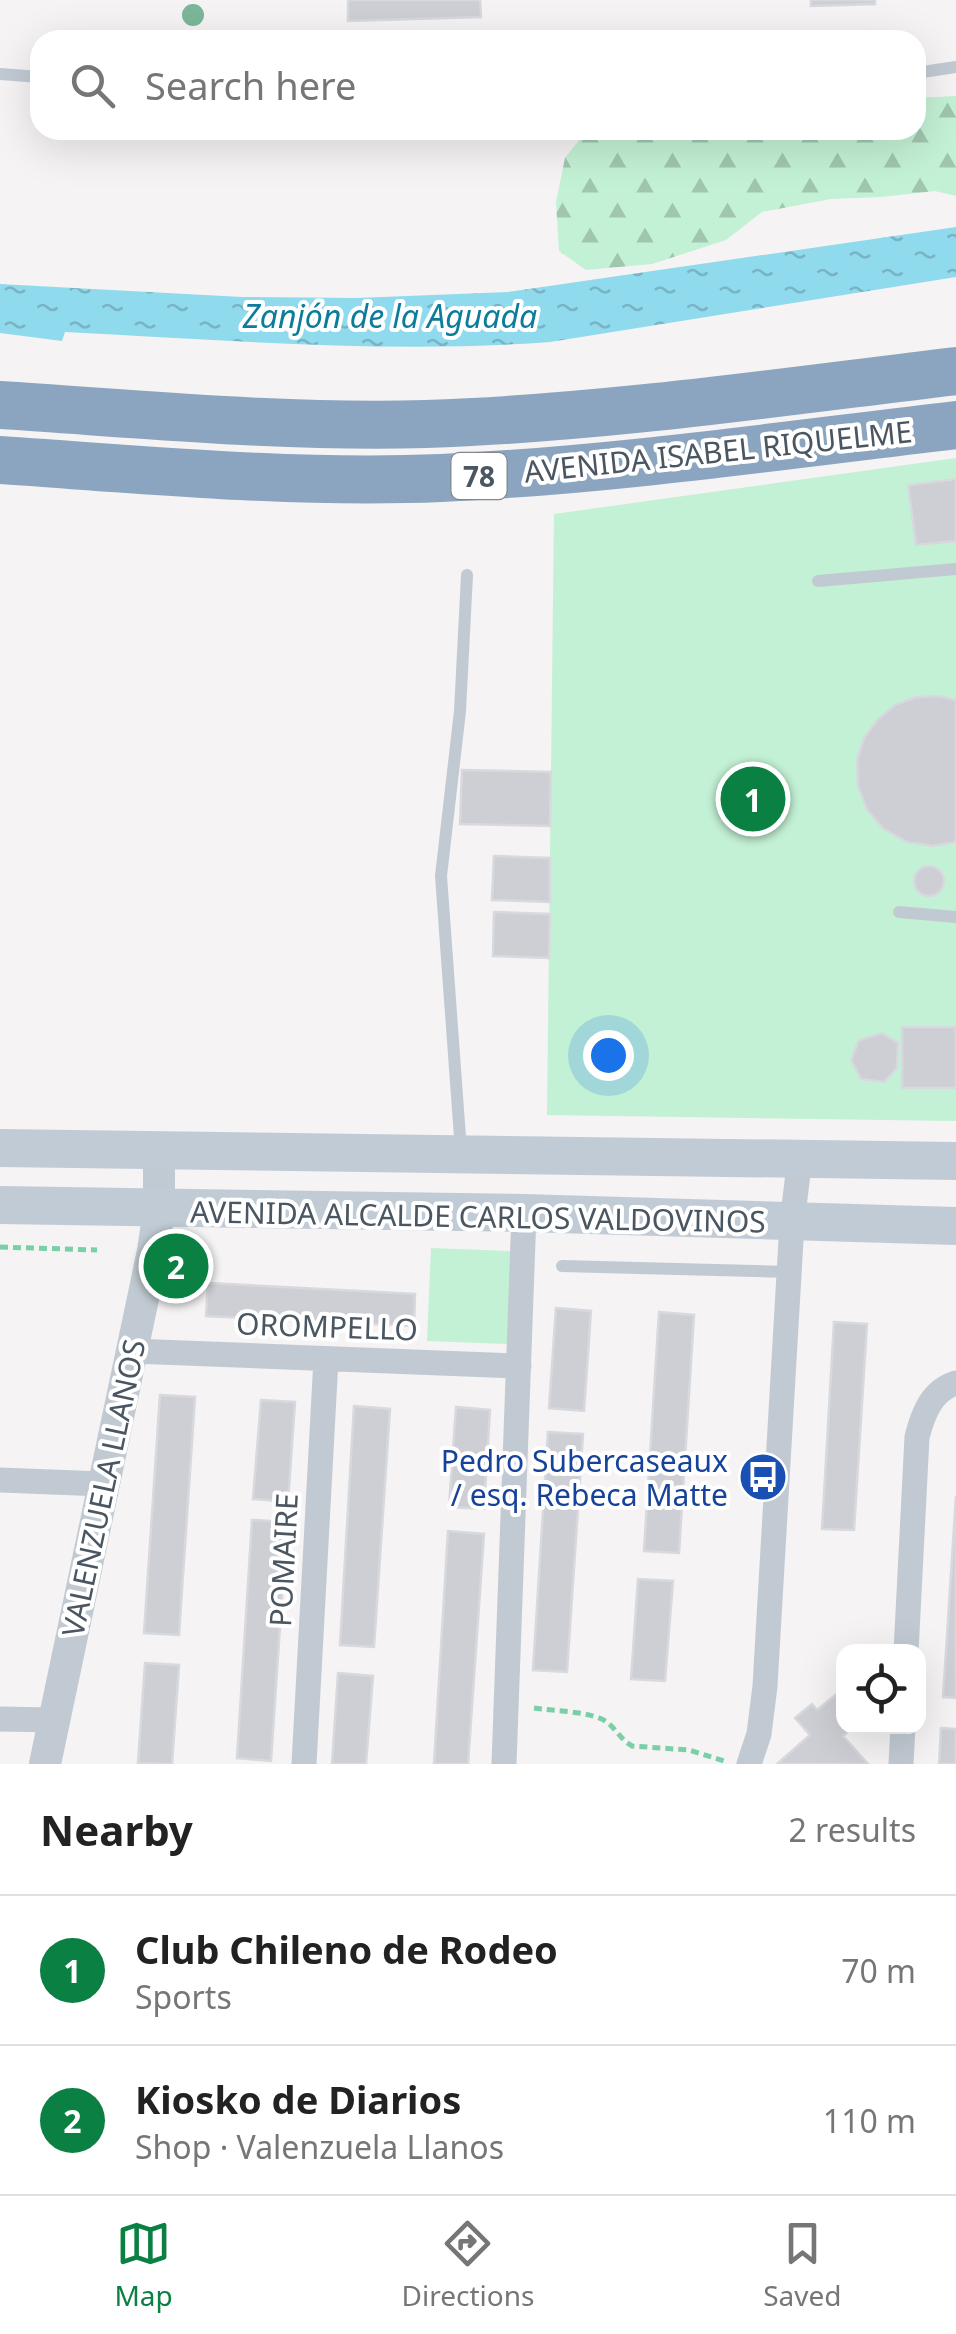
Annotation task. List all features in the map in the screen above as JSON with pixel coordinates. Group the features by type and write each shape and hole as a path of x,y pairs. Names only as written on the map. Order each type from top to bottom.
{"highway":[{"name":"AVENIDA ISABEL RIQUELME","path":"0,405 269,422 424,424 618,411 956,371"},
{"name":"AVENIDA ISABEL RIQUELME","path":"0,460 267,477 438,478 631,464 956,425"}],"main road":[{"name":"AVENIDA ALCALDE CARLOS VALDOVINOS","path":"0,1148 956,1161"},
{"name":"AVENIDA ALCALDE CARLOS VALDOVINOS","path":"0,1205 956,1226"}],"street":[{"name":"VALENZUELA LLANOS","path":"44,1764 153,1251 159,1209 159,1151"},
{"path":"750,1764 762,1717 792,1222 800,1157"},
{"path":"504,1764 524,1214"},
{"name":"OROMPELLO","path":"132,1351 520,1366"},
{"name":"POMAIRE","path":"304,1764 326,1359"},
{"path":"906,1644 917,1438 929,1404 939,1390 956,1383"},
{"path":"0,1480 104,1484"},
{"path":"0,1719 54,1720"},
{"path":"901,1764 903,1734"}],"lane":[{"path":"926,72 956,67"},
{"path":"0,74 30,76"},
{"path":"818,582 956,568"},
{"path":"462,1154 441,876 460,711 467,575"},
{"path":"899,912 956,916"},
{"path":"562,1266 789,1272"}],"path":[{"path":"0,1247 97,1250"},
{"path":"506,1704 594,1716 607,1721 632,1746 689,1750 731,1764"}],"green space":[{"path":"956,96 956,196 935,191 831,199 762,212 726,240 652,264 586,270 559,251 556,202 565,158 579,140 926,140 926,98"},
{"path":"956,458 956,1121 547,1115 554,514"},
{"path":"431,1248 511,1251 507,1344 427,1341"}],"water":[{"name":"Zanjón de la Aguada","path":"956,227 956,277 550,342 369,346 65,332 62,341 0,333 0,284 242,297 357,298 508,292"}],"building":[{"path":"348,0 480,0 481,17 348,21"},
{"path":"811,0 875,0 875,4 811,6"},
{"path":"956,479 956,541 916,545 908,485"},
{"path":"916,697 956,700 956,842 933,846 907,842 884,829 867,810 858,786 857,760 864,738 895,705"},
{"path":"462,770 551,772 550,826 460,824"},
{"path":"494,856 550,858 550,902 492,900"},
{"path":"929,866 940,870 944,881 940,892 929,896 918,892 914,881 918,870"},
{"path":"494,912 550,914 549,958 493,956"},
{"path":"902,1027 956,1027 956,1088 902,1088"},
{"path":"882,1033 898,1043 897,1068 884,1082 861,1079 851,1060 859,1040"},
{"path":"208,1283 415,1294 414,1326 206,1316"},
{"path":"556,1308 591,1311 584,1411 549,1408"},
{"path":"659,1312 694,1315 679,1553 644,1551"},
{"path":"834,1322 867,1324 854,1530 822,1529"},
{"path":"160,1395 195,1397 179,1635 144,1633"},
{"path":"261,1400 295,1402 288,1502 253,1499"},
{"path":"354,1406 390,1409 374,1647 340,1645"},
{"path":"456,1407 490,1410 484,1509 449,1507"},
{"path":"548,1432 583,1434 567,1672 533,1670"},
{"path":"956,1496 956,1698 943,1697"},
{"path":"252,1520 287,1522 271,1761 237,1758"},
{"path":"448,1531 484,1534 468,1764 434,1764"},
{"path":"638,1579 673,1581 665,1681 631,1679"},
{"path":"145,1663 179,1665 172,1764 138,1763"},
{"path":"338,1673 373,1676 366,1764 332,1764"},
{"path":"836,1695 836,1734 845,1734 843,1736 868,1764 777,1764 810,1735 795,1718 812,1704 817,1710"},
{"path":"941,1728 956,1729 956,1764 939,1764"}],"place":[{"name":"Club Chileno de Rodeo","path":"753,799"},
{"name":"Kiosko de Diarios","path":"176,1266"},
{"name":"Pedro Subercaseaux / esq. Rebeca Matte","path":"763,1477"}]}
